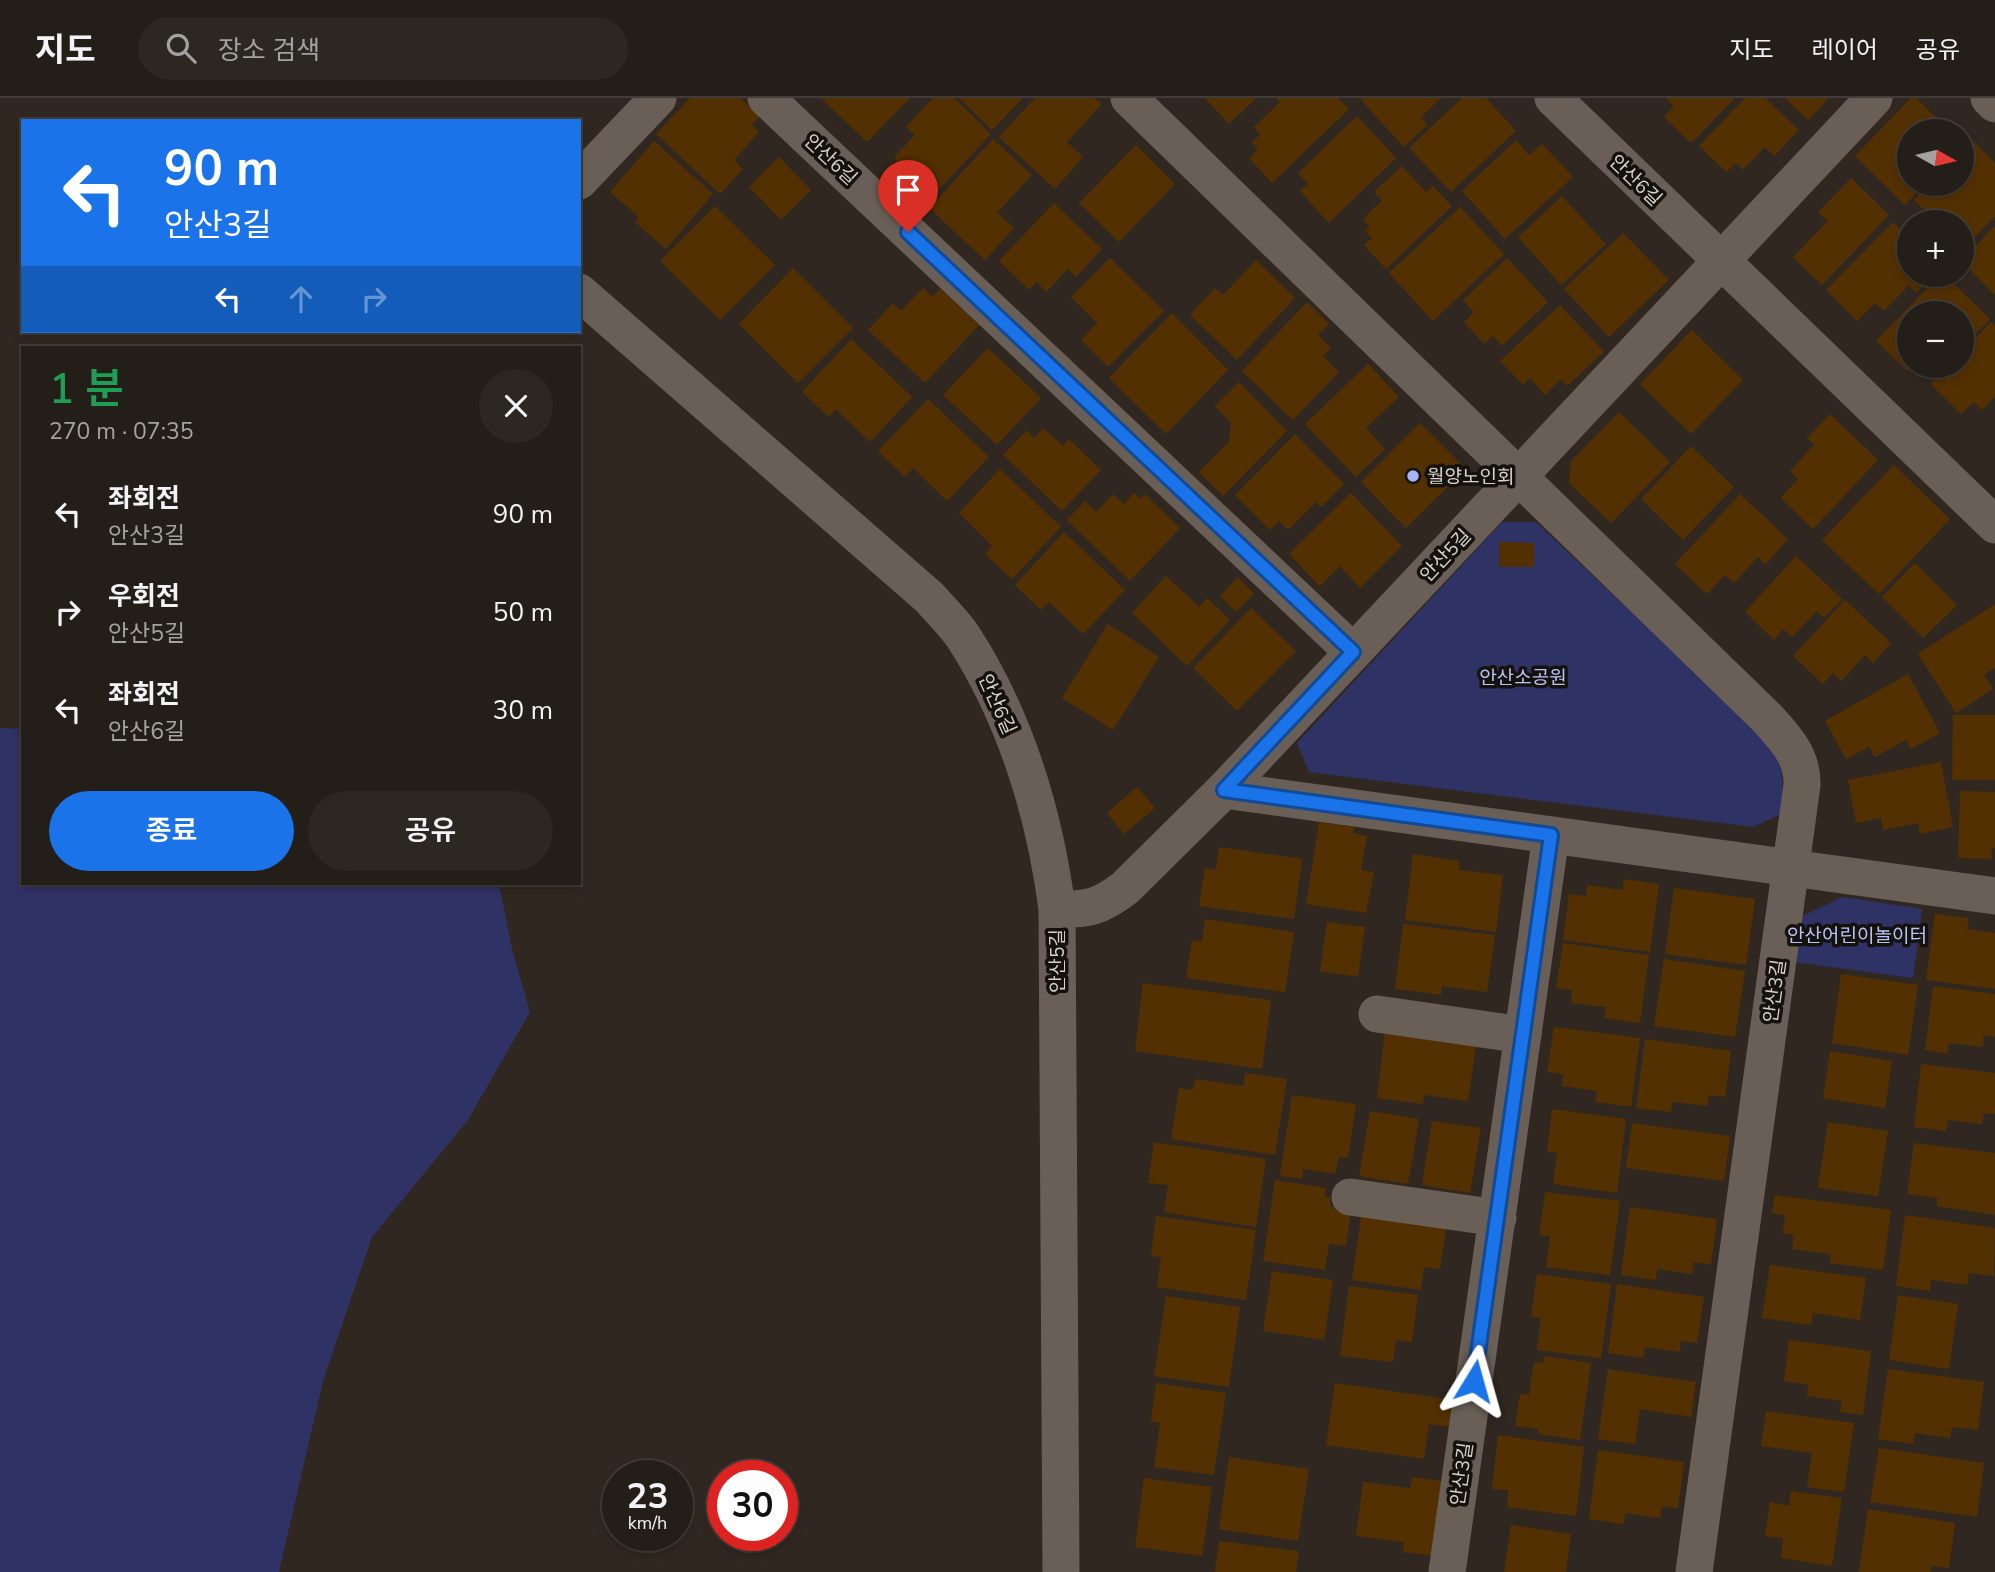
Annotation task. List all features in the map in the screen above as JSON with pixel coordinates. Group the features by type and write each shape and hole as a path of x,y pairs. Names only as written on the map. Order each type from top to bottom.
{"street":[{"path":"581,179 657,98"},
{"name":"안산6길","path":"766,98 1353,652"},
{"path":"1129,98 1767,718 1790,744 1799,761 1802,777 1791,868"},
{"name":"안산6길","path":"1553,98 1720,262"},
{"name":"안산5길","path":"1061,1572 1057,909 1080,909 1108,901 1125,888 1224,790 1874,98"},
{"path":"1989,98 1995,104"},
{"path":"1720,262 1995,525"},
{"name":"안산6길","path":"581,294 930,598 963,636 1006,715 1034,796 1057,909"},
{"path":"1224,790 1995,896"},
{"name":"안산3길","path":"1447,1572 1551,835"},
{"name":"안산3길","path":"1694,1572 1791,868"},
{"path":"1377,1014 1523,1035"},
{"path":"1350,1197 1497,1218"}],"green space":[{"name":"안산소공원","path":"1502,522 1536,522 1771,744 1779,761 1782,778 1779,815 1753,827 1309,772 1297,743"},
{"path":"0,728 21,729 21,885 499,885 512,949 530,1012 468,1120 372,1237 323,1381 279,1572 0,1572"},
{"name":"안산어린이놀이터","path":"1843,897 1922,909 1913,978 1794,962 1800,917"}],"building":[{"path":"690,98 740,98 760,116 752,125 759,132 734,160 743,169 720,194 656,134"},
{"path":"821,98 910,98 867,142"},
{"path":"933,98 954,98 991,134 924,205 892,175 901,165 894,157 915,135 906,127"},
{"path":"959,98 1023,98 992,130"},
{"path":"1035,98 1095,98 1102,104 1067,142 1083,157 1055,189 999,137"},
{"path":"1205,98 1256,98 1229,124"},
{"path":"1276,98 1338,98 1349,109 1272,183 1249,158 1258,150 1252,142 1261,134 1254,127 1280,102"},
{"path":"1441,98 1421,117 1427,125 1404,147 1361,100"},
{"path":"1462,98 1486,98 1516,131 1451,192 1409,148"},
{"path":"1668,98 1735,98 1691,143 1664,117 1674,106"},
{"path":"1745,98 1765,98 1799,130 1774,156 1765,147 1743,170 1736,163 1726,172 1699,146"},
{"path":"1785,98 1829,98 1808,120"},
{"path":"1911,98 1916,98 1938,119 1897,119 1897,196 1914,196 1905,205 1855,156"},
{"path":"1357,116 1396,158 1329,223 1300,191 1308,184 1298,173"},
{"path":"993,139 1032,175 997,213 1014,228 985,260 929,208"},
{"path":"1516,140 1529,155 1542,144 1573,177 1505,239 1462,191"},
{"path":"654,141 713,194 666,249 635,222 639,217 610,192"},
{"path":"1974,142 1995,163 1995,216 1974,238 1974,210 1924,210 1914,200 1918,196 1974,196"},
{"path":"1136,145 1175,184 1119,242 1079,203"},
{"path":"779,157 811,190 781,220 749,187"},
{"path":"1402,166 1426,192 1433,186 1452,206 1386,269 1364,245 1372,238 1365,231 1370,227 1363,219 1382,201 1374,192"},
{"path":"1851,178 1889,215 1822,285 1793,257 1828,221 1818,212"},
{"path":"1562,196 1606,244 1561,285 1518,237"},
{"path":"1054,203 1102,249 1076,277 1068,269 1046,292 1037,282 1029,290 999,261"},
{"path":"715,206 775,265 720,320 660,261"},
{"path":"1460,207 1504,254 1433,321 1389,273"},
{"path":"1893,222 1897,226 1897,287 1907,287 1884,311 1875,303 1857,321 1826,290"},
{"path":"1995,225 1995,295 1974,274 1974,249"},
{"path":"1623,233 1669,280 1609,337 1564,289"},
{"path":"1110,258 1164,311 1108,367 1081,340 1097,323 1071,297"},
{"path":"1507,258 1548,302 1502,346 1493,336 1484,344 1464,322 1474,312 1463,300"},
{"path":"1256,260 1295,298 1237,360 1190,315 1215,288 1223,295"},
{"path":"793,268 853,328 798,383 739,324"},
{"path":"1911,287 1922,287 1916,293"},
{"path":"1928,287 1957,287 1972,301 1915,301"},
{"path":"923,288 933,297 940,288 979,325 925,383 868,330 893,303 901,311"},
{"path":"1307,302 1329,324 1318,335 1331,348 1323,356 1339,372 1293,420 1242,371"},
{"path":"1974,303 1990,319 1974,335"},
{"path":"1560,305 1604,352 1567,386 1561,379 1545,395 1530,378 1523,385 1500,361"},
{"path":"1172,313 1228,370 1166,434 1109,378"},
{"path":"1897,319 1897,361 1876,341"},
{"path":"1991,322 1995,326 1995,396 1982,410 1974,402 1961,414 1931,384 1937,378 1974,378 1974,340"},
{"path":"1692,330 1743,380 1691,434 1640,384"},
{"path":"851,339 912,397 870,442 836,409 829,417 802,392"},
{"path":"988,348 1041,398 997,445 943,395"},
{"path":"1368,364 1399,397 1366,428 1385,449 1356,477 1305,424"},
{"path":"1239,382 1287,431 1223,496 1199,472 1229,442 1231,423 1215,406"},
{"path":"928,399 989,457 947,501 913,468 905,477 878,451"},
{"path":"1619,412 1670,462 1611,523 1569,483 1571,461"},
{"path":"1830,414 1878,460 1813,529 1781,498 1798,479 1790,471 1814,445 1807,438"},
{"name":"월양노인회","path":"1420,423 1466,469 1406,528 1361,482"},
{"path":"1043,428 1063,446 1069,439 1101,470 1062,511 1003,455 1027,430 1034,438"},
{"path":"1295,434 1344,484 1321,507 1316,502 1288,530 1279,521 1270,530 1235,495"},
{"path":"1691,446 1734,487 1683,540 1641,499"},
{"path":"1894,465 1950,519 1879,594 1822,540"},
{"path":"1000,469 1061,527 1012,579 985,554 992,546 959,513"},
{"path":"1134,493 1140,499 1145,494 1180,528 1130,581 1067,520 1085,501 1096,512 1113,494 1124,504"},
{"path":"1351,493 1402,546 1360,588 1340,566 1320,586 1289,554"},
{"path":"1740,494 1788,539 1765,565 1758,557 1734,583 1725,575 1707,594 1675,564"},
{"path":"1064,532 1125,590 1083,634 1049,602 1041,610 1015,585"},
{"path":"1499,542 1534,543 1534,567 1499,567"},
{"path":"1796,556 1842,599 1824,618 1817,611 1792,637 1783,629 1774,640 1745,612"},
{"path":"1915,563 1957,605 1923,638 1882,597"},
{"path":"1166,576 1199,607 1207,598 1230,620 1187,666 1132,613"},
{"path":"1238,577 1254,594 1236,612 1220,596"},
{"path":"1845,600 1891,643 1873,663 1865,655 1841,681 1833,673 1823,684 1793,656"},
{"path":"1995,604 1995,667 1984,675 1993,689 1956,713 1918,654"},
{"path":"1251,608 1296,651 1237,711 1193,668"},
{"path":"1108,624 1159,657 1113,730 1062,698"},
{"path":"1908,674 1940,733 1911,749 1906,740 1875,757 1869,747 1846,759 1825,721"},
{"path":"1953,715 1995,715 1995,780 1952,780"},
{"path":"1941,762 1953,827 1920,834 1918,823 1883,830 1881,818 1856,823 1848,780"},
{"path":"1137,787 1155,808 1124,834 1107,813"},
{"path":"1960,791 1995,792 1995,848 1992,848 1991,859 1958,858"},
{"path":"1319,822 1354,827 1353,833 1367,836 1361,870 1374,872 1366,913 1306,904"},
{"path":"1219,847 1302,859 1294,919 1199,906 1205,868 1216,870"},
{"path":"1413,854 1459,861 1459,870 1503,875 1496,932 1405,920"},
{"path":"1624,879 1659,884 1650,952 1563,940 1569,894 1586,896 1587,885 1622,890"},
{"path":"1674,888 1755,899 1746,965 1665,954"},
{"path":"1935,914 1969,918 1967,929 1995,933 1995,989 1926,980"},
{"path":"1205,919 1294,932 1285,992 1186,978 1192,940 1202,942"},
{"path":"1327,922 1365,927 1358,977 1320,971"},
{"path":"1403,924 1495,935 1487,992 1442,986 1441,995 1395,989"},
{"path":"1563,943 1649,955 1640,1023 1604,1018 1606,1007 1571,1003 1572,990 1556,988"},
{"path":"1664,959 1745,971 1735,1037 1654,1026"},
{"path":"1841,974 1918,985 1908,1055 1832,1043"},
{"path":"1143,983 1271,1000 1262,1069 1135,1051"},
{"path":"1933,986 1995,994 1995,1037 1984,1035 1983,1047 1949,1043 1947,1054 1925,1050"},
{"path":"1554,1027 1640,1038 1631,1107 1595,1102 1597,1091 1562,1086 1563,1074 1547,1072"},
{"path":"1385,1032 1476,1045 1468,1101 1424,1095 1423,1104 1377,1098"},
{"path":"1645,1039 1731,1051 1725,1097 1709,1095 1707,1106 1672,1102 1671,1112 1636,1108"},
{"path":"1830,1051 1892,1061 1885,1108 1823,1098"},
{"path":"1921,1064 1995,1073 1995,1114 1984,1113 1982,1124 1948,1120 1946,1131 1914,1127"},
{"path":"1245,1073 1287,1079 1275,1155 1171,1139 1179,1088 1193,1090 1195,1079 1243,1086"},
{"path":"1292,1095 1356,1104 1348,1158 1339,1157 1335,1174 1303,1169 1302,1179 1280,1176"},
{"path":"1552,1109 1626,1119 1617,1193 1553,1184 1557,1153 1547,1152"},
{"path":"1370,1111 1419,1119 1408,1184 1359,1176"},
{"path":"1432,1121 1481,1128 1470,1193 1422,1185"},
{"path":"1828,1122 1888,1131 1878,1196 1818,1188"},
{"path":"1632,1123 1730,1136 1724,1181 1626,1168"},
{"path":"1154,1142 1266,1159 1256,1227 1164,1212 1168,1185 1148,1183"},
{"path":"1914,1143 1995,1153 1995,1215 1937,1206 1938,1198 1907,1194"},
{"path":"1275,1180 1326,1188 1325,1197 1331,1198 1330,1206 1351,1210 1346,1246 1329,1244 1325,1270 1263,1261"},
{"path":"1545,1192 1620,1201 1610,1275 1546,1267 1550,1236 1539,1235"},
{"path":"1775,1195 1891,1210 1883,1270 1830,1263 1830,1254 1792,1249 1794,1235 1783,1233 1785,1215 1772,1213"},
{"path":"1630,1207 1717,1219 1711,1265 1694,1262 1692,1274 1657,1269 1656,1280 1621,1275"},
{"path":"1362,1210 1447,1223 1440,1269 1424,1267 1421,1290 1352,1280"},
{"path":"1905,1215 1995,1228 1994,1276 1969,1273 1967,1285 1931,1280 1930,1291 1896,1286"},
{"path":"1156,1216 1256,1230 1246,1300 1157,1287 1161,1257 1151,1256"},
{"path":"1770,1265 1866,1278 1860,1320 1813,1313 1811,1325 1762,1318"},
{"path":"1272,1271 1333,1280 1324,1340 1263,1331"},
{"path":"1537,1274 1611,1284 1601,1358 1537,1350 1541,1318 1531,1317"},
{"path":"1617,1284 1704,1297 1697,1343 1681,1341 1680,1352 1645,1347 1643,1358 1608,1353"},
{"path":"1349,1286 1418,1295 1412,1342 1396,1340 1393,1362 1340,1356"},
{"path":"1898,1295 1958,1304 1949,1369 1889,1360"},
{"path":"1166,1296 1240,1307 1229,1387 1154,1376"},
{"path":"1789,1340 1871,1351 1863,1415 1840,1412 1842,1401 1807,1396 1808,1385 1784,1381"},
{"path":"1544,1356 1591,1363 1580,1440 1538,1434 1538,1429 1515,1426 1520,1394 1529,1395 1534,1362 1543,1363"},
{"path":"1608,1369 1696,1382 1691,1417 1640,1409 1635,1444 1598,1439"},
{"path":"1888,1369 1984,1382 1978,1430 1952,1427 1950,1438 1915,1433 1913,1444 1878,1439"},
{"path":"1156,1383 1226,1393 1214,1475 1154,1467 1160,1423 1151,1421"},
{"path":"1335,1383 1454,1400 1450,1427 1429,1424 1424,1459 1326,1445"},
{"path":"1766,1411 1854,1423 1844,1492 1807,1487 1812,1453 1761,1446"},
{"path":"1498,1435 1584,1447 1576,1516 1507,1507 1508,1490 1492,1489"},
{"path":"1879,1448 1984,1463 1977,1517 1870,1502"},
{"path":"1598,1450 1684,1462 1678,1508 1662,1506 1660,1518 1625,1513 1624,1524 1589,1519"},
{"path":"1229,1457 1309,1469 1298,1541 1219,1529"},
{"path":"1412,1477 1448,1482 1439,1556 1403,1552 1404,1542 1356,1536 1363,1482 1410,1488"},
{"path":"1144,1478 1212,1487 1202,1556 1135,1547"},
{"path":"1791,1491 1842,1498 1832,1566 1781,1558 1783,1538 1765,1536 1770,1502 1789,1506"},
{"path":"1868,1509 1955,1523 1949,1568 1932,1566 1931,1572 1859,1572"},
{"path":"1511,1525 1571,1534 1566,1572 1504,1572"},
{"path":"1219,1541 1299,1551 1296,1572 1215,1572"}],"place":[{"name":"월양노인회","path":"1413,476"}],"route":[{"path":"908,232 1353,652 1224,790 1551,835 1474,1381"}]}
